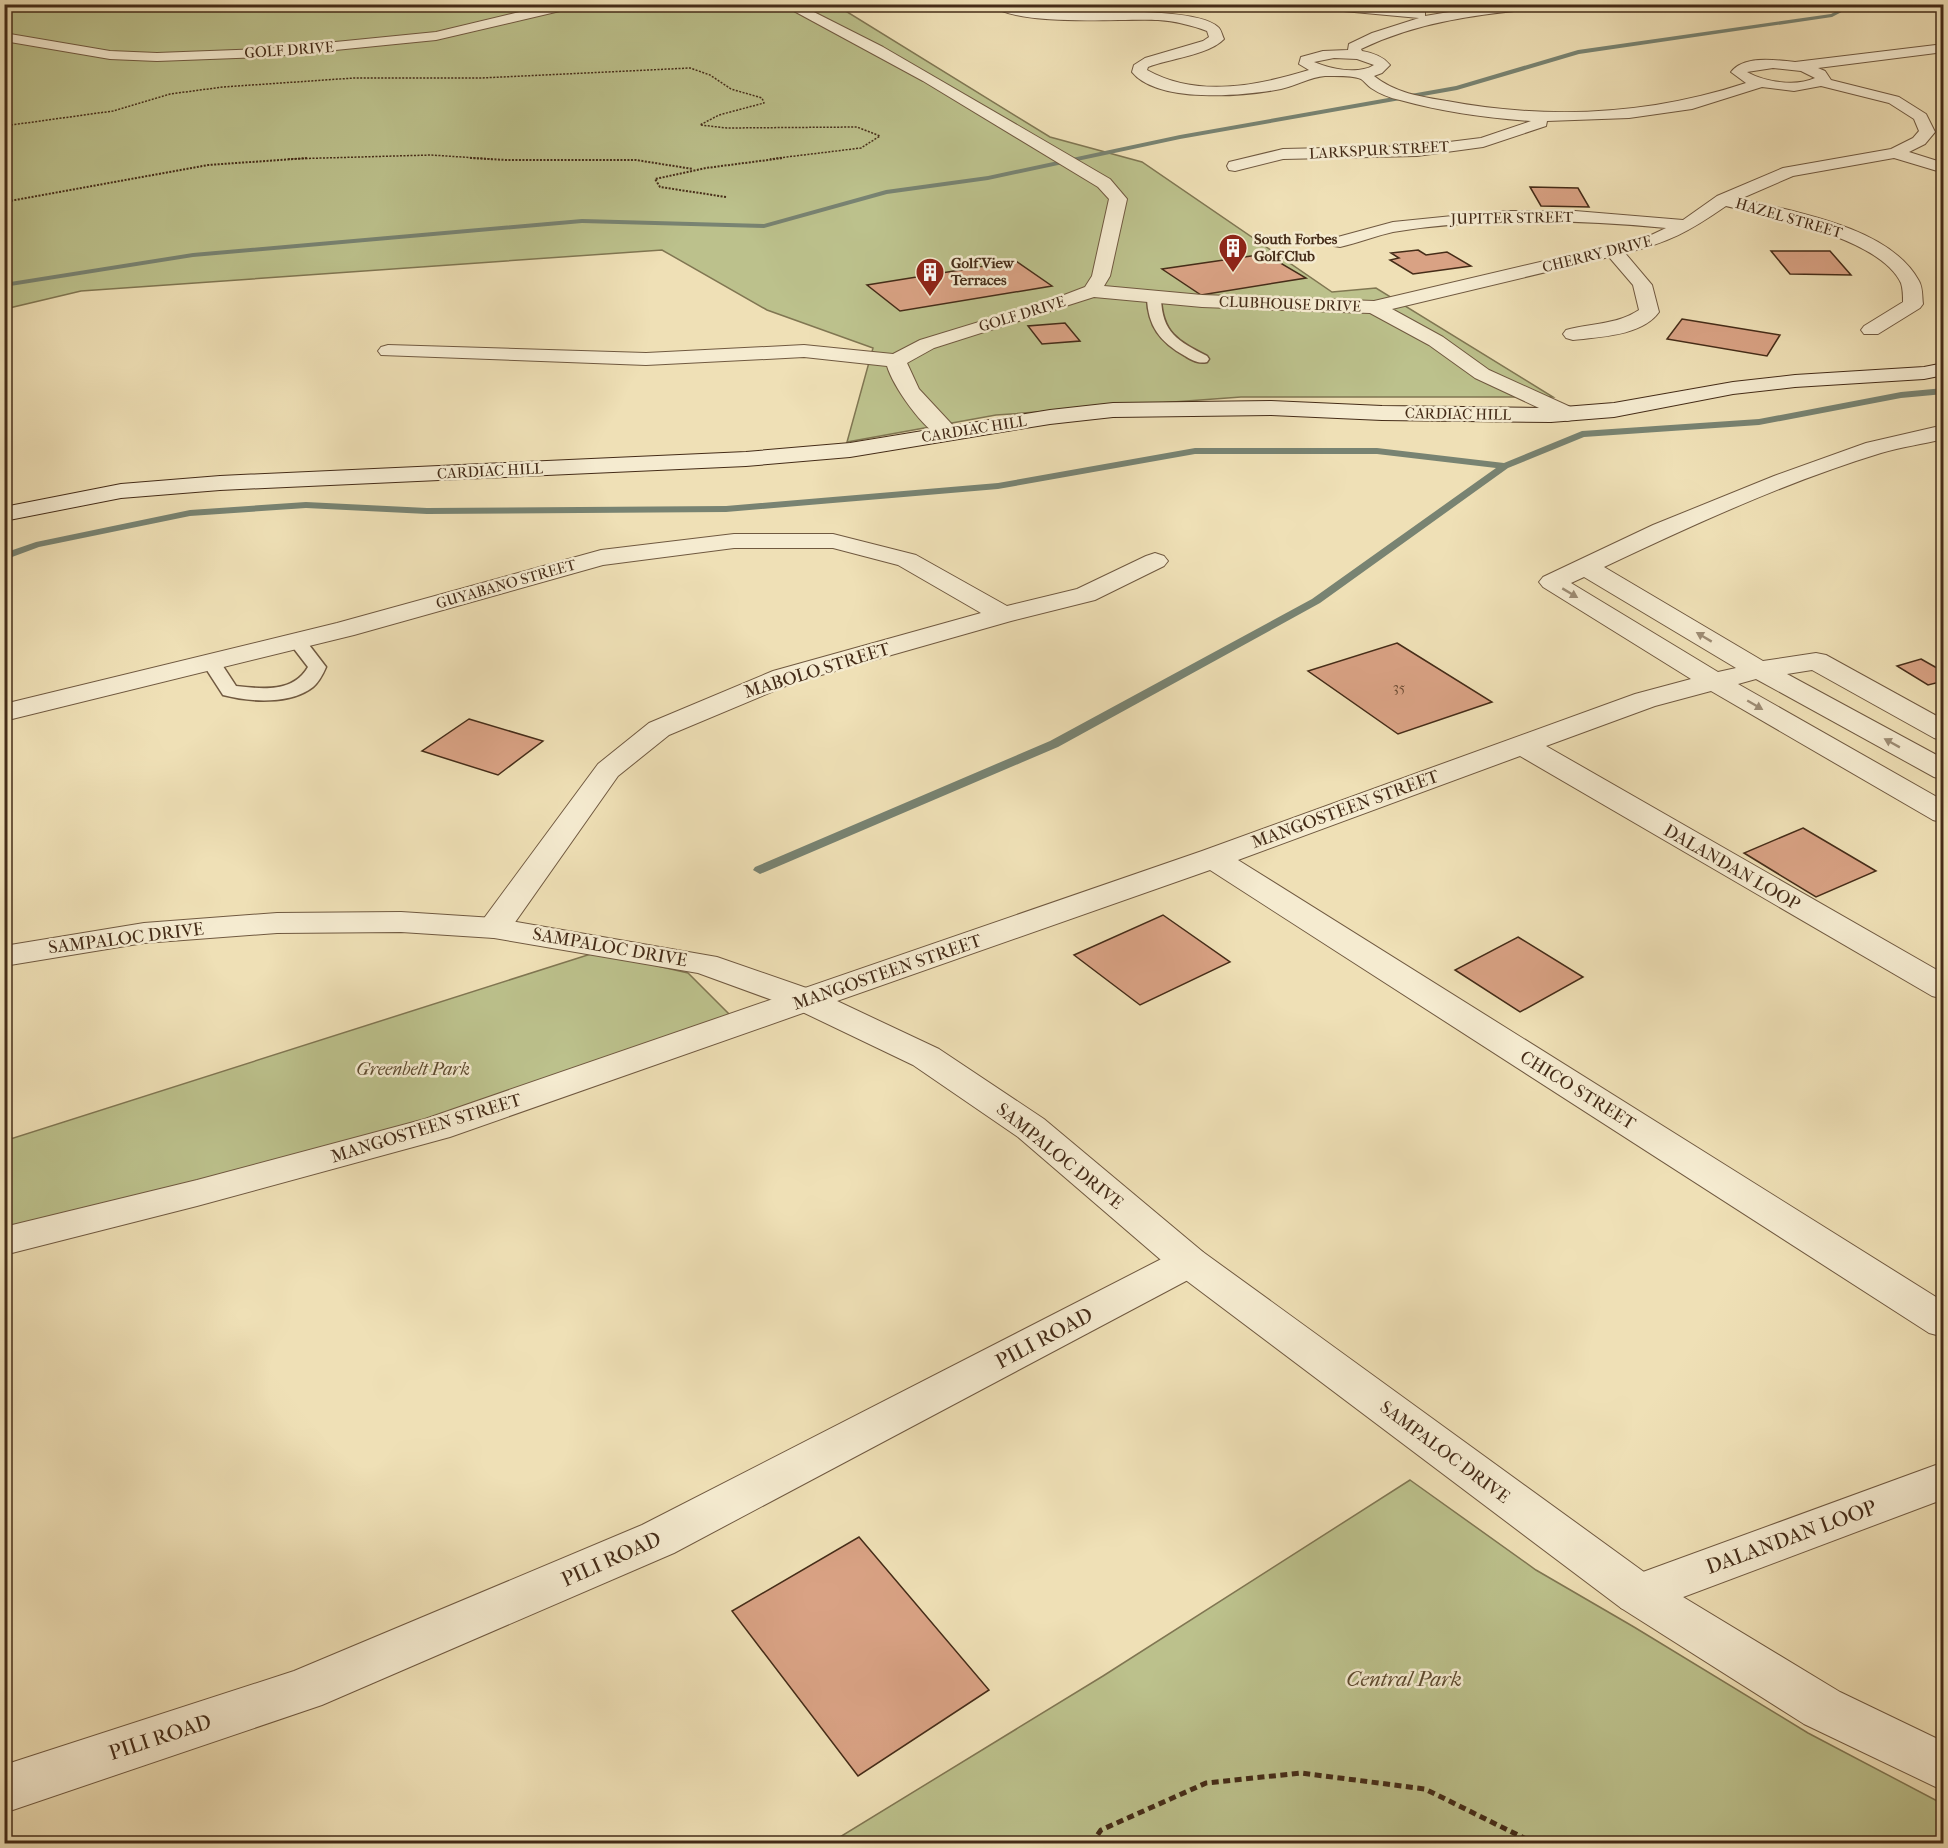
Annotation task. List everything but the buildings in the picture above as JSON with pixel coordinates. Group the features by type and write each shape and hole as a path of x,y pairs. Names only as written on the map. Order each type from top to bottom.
{"street":[{"name":"GOLF DRIVE","path":"4,37 110,55 157,57 265,53 436,36 572,4"},
{"path":"787,4 889,55 1109,185 1118,199 1101,276 1092,291"},
{"path":"1311,4 1446,16"},
{"path":"1356,55 1354,47 1379,33 1423,19 1543,4"},
{"path":"1622,4 1658,4"},
{"path":"993,5 1028,12 1159,16 1195,21 1214,29 1217,39 1202,48 1158,57 1141,65 1138,72 1148,78 1178,87 1238,90 1282,84 1323,71"},
{"path":"1944,48 1795,66 1753,65 1744,67 1738,72 1747,78 1763,82 1800,85 1818,76 1944,53"},
{"path":"1324,55 1356,55 1379,61 1383,65 1374,71 1363,73 1323,71 1306,64 1306,60 1324,55"},
{"path":"1795,66 1818,76"},
{"path":"1363,73 1373,85 1399,95 1500,114 1556,118 1612,116 1693,104 1763,82"},
{"name":"CHERRY DRIVE","path":"1374,307 1653,241 1686,226 1723,200 1789,171 1895,153 1918,141 1927,132 1921,117 1894,100 1818,76"},
{"name":"LARKSPUR STREET","path":"1235,166 1283,154 1418,151 1484,142 1556,118"},
{"path":"1895,153 1944,168"},
{"name":"HAZEL STREET","path":"1723,200 1849,235 1894,260 1911,284 1913,304 1871,330"},
{"name":"JUPITER STREET","path":"1340,242 1390,227 1445,220 1556,215 1627,219 1686,226"},
{"path":"1573,334 1633,324 1649,312 1648,297 1640,280 1614,251"},
{"name":"GOLF DRIVE","path":"896,361 927,344 1058,304 1092,291"},
{"name":"CLUBHOUSE DRIVE","path":"1092,291 1154,298 1374,307 1436,341 1482,374 1568,414"},
{"path":"388,351 646,359 804,351 896,361 900,378 924,410 949,433"},
{"name":"CARDIAC HILL","path":"4,514 121,491 220,483 746,459 850,450 949,433 1113,410 1271,408 1382,414 1568,414 1614,410 1733,388 1795,381 1924,373 1944,369"},
{"path":"1944,432 1874,448 1782,481 1662,530 1587,568 1552,582 1715,682 1944,814"},
{"name":"GUYABANO STREET","path":"4,713 297,641 601,558 734,541 833,541 907,560 1003,615"},
{"name":"MABOLO STREET","path":"494,928 608,771 659,729 783,677 1003,615 1086,595 1155,561"},
{"path":"1587,568 1759,670 1944,771"},
{"name":"MANGOSTEEN STREET","path":"4,1241 197,1193 437,1128 1213,858 1645,700 1759,670 1816,661 1944,732"},
{"name":"DALANDAN LOOP","path":"1521,744 1944,990"},
{"path":"1912,797 1944,784"},
{"name":"CHICO STREET","path":"1213,858 1944,1322"},
{"name":"SAMPALOC DRIVE","path":"4,956 144,933 277,923 401,922 494,928 705,963 806,1000 926,1057 1031,1128 1189,1262 1638,1594 1822,1708 1944,1768"},
{"name":"PILI ROAD","path":"4,1789 304,1690 658,1539 1189,1262"},
{"name":"DALANDAN LOOP","path":"1638,1594 1944,1480"}],"lane":[{"path":"1154,298 1154,317 1162,334 1181,349 1202,359"},
{"path":"210,661 230,691 259,694 292,690 309,682 317,667 297,641"}],"path":[{"path":"4,126 113,111 170,94 223,87 354,78 480,78 690,68 710,75 730,88 762,98 764,104 719,115 700,125 727,128 857,127 880,136 861,148 696,170 655,179 660,187 726,197"},
{"path":"4,202 208,165 316,157 431,155 506,160 636,160 696,170"},
{"path":"1091,1844 1101,1830 1206,1784 1301,1773 1425,1789 1536,1844"}],"green space":[{"name":"South Forbes Golf Club","path":"4,5 836,5 1050,137 1142,162 1332,292 1376,288 1553,397 1241,397 996,415 847,442 873,348 767,310 662,250 81,291 5,309"},
{"name":"Greenbelt Park","path":"597,952 688,973 732,1017 434,1122 5,1229 4,1141"},
{"name":"Central Park","path":"1410,1480 1536,1570 1808,1733 1943,1804 1943,1843 830,1843 1103,1676"}],"waterway":[{"path":"4,285 193,255 582,221 764,226 886,192 988,178 1180,137 1457,88 1578,52 1832,15 1855,4"},
{"path":"1505,466 1582,434 1759,422 1901,395 1944,391"},
{"path":"4,557 36,545 190,513 306,505 427,511 726,509 998,486 1195,451 1377,451 1505,466"},
{"path":"760,870 1054,744 1316,601 1505,466"}],"place":[{"name":"South Forbes Golf Club","path":"1233,274"},
{"name":"Golf View Terraces","path":"930,298"}]}
